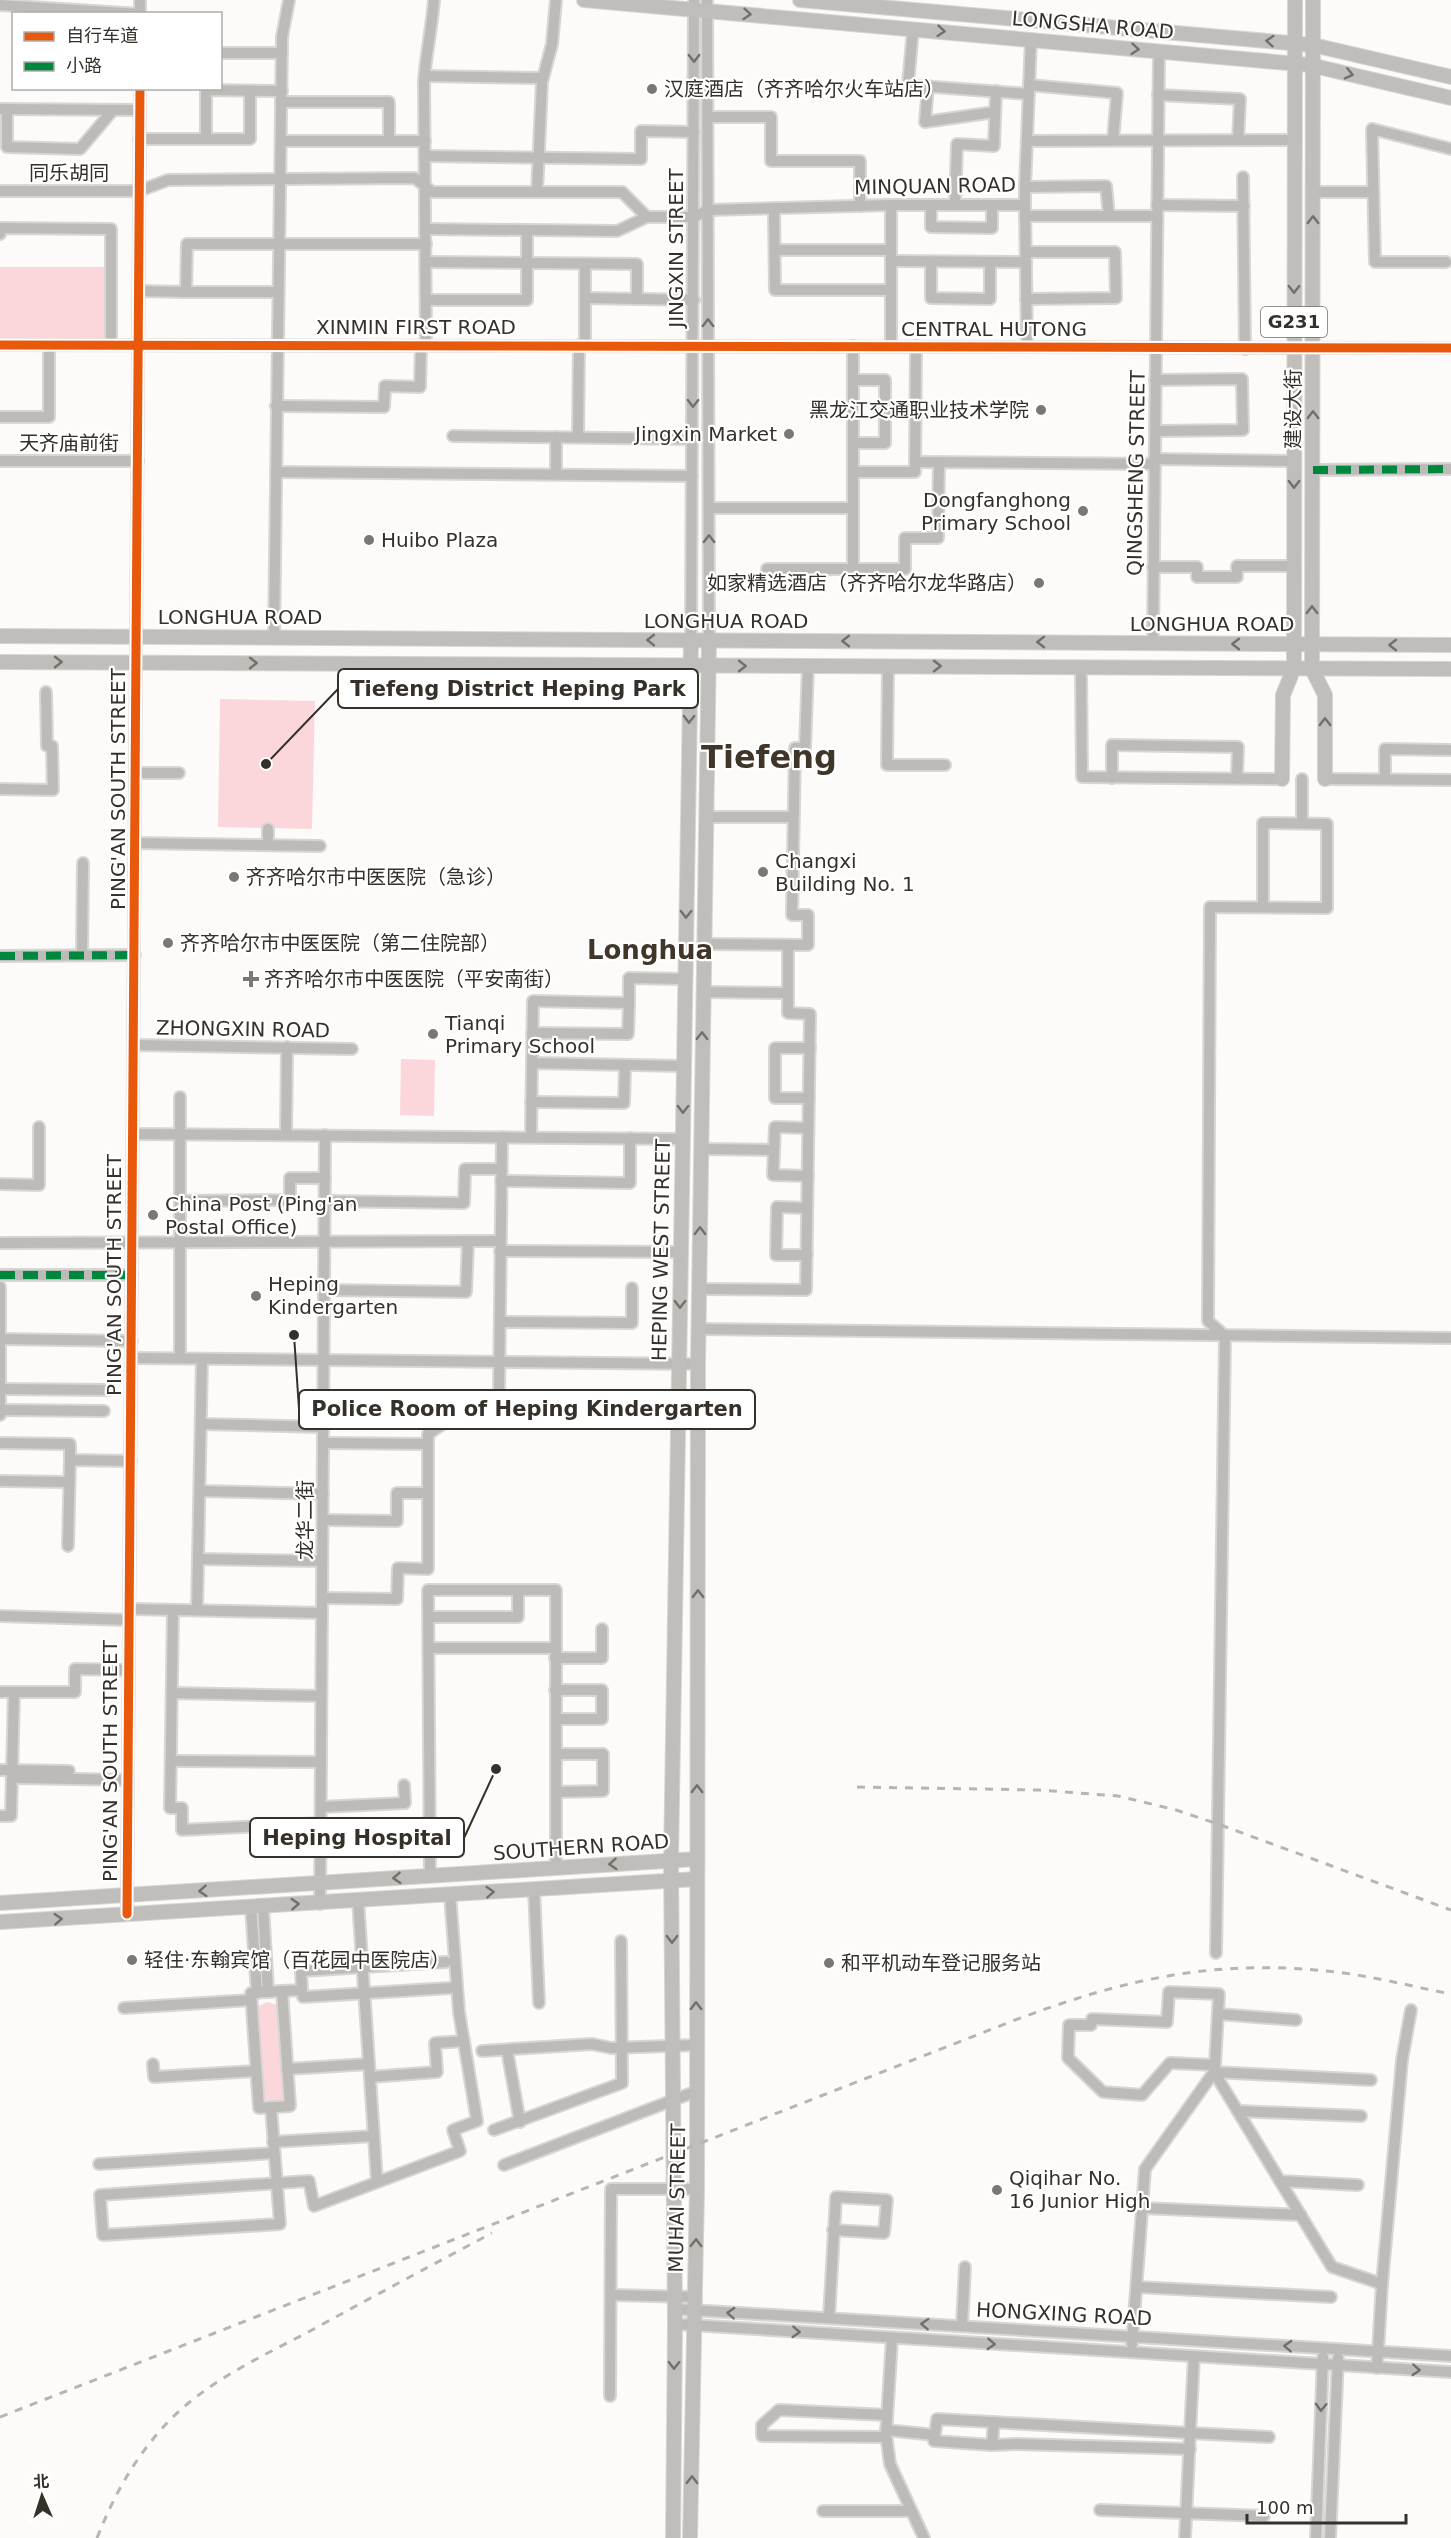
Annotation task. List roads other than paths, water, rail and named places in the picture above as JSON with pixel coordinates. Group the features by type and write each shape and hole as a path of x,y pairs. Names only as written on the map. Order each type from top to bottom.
{"main road":[{"name":"LONGSHA ROAD","path":"584,0 701,5 913,29 1294,63 1451,98"},
{"name":"LONGSHA ROAD","path":"800,0 1313,45 1451,77"},
{"name":"建设大街","path":"1282,779 1283,694 1294,669 1295,0"},
{"name":"建设大街","path":"1313,0 1312,669 1325,695 1325,779"},
{"name":"LONGHUA ROAD","path":"0,636 1451,645"},
{"name":"HEPING WEST STREET","path":"671,1860 691,640"},
{"name":"HEPING WEST STREET","path":"697,1859 698,1329 709,640"},
{"path":"0,662 1451,669"},
{"name":"SOUTHERN ROAD","path":"0,1903 697,1859"},
{"name":"MUHAI STREET","path":"690,2538 697,2189 697,1859"},
{"name":"MUHAI STREET","path":"671,1860 675,2303 673,2538"},
{"name":"SOUTHERN ROAD","path":"0,1922 697,1879"}],"street":[{"path":"274,637 282,37 289,0"},
{"path":"276,406 384,407 385,386 420,387 426,300 425,76 434,0"},
{"path":"537,192 543,78 552,44 556,0"},
{"path":"0,5 93,12"},
{"name":"JINGXIN STREET","path":"701,5 708,117 709,640"},
{"name":"JINGXIN STREET","path":"691,640 694,132 701,5"},
{"path":"913,29 908,85 996,92 1029,90 1118,93 1113,140"},
{"path":"1025,186 1031,39"},
{"name":"QINGSHENG STREET","path":"1153,643 1159,51"},
{"path":"222,53 282,53"},
{"path":"425,76 543,78"},
{"path":"928,86 925,122 995,112"},
{"name":"PING'AN SOUTH STREET","path":"127,1914 140,90"},
{"path":"206,90 206,139"},
{"path":"222,90 281,96 388,102 389,141"},
{"path":"140,139 250,140 250,91"},
{"path":"954,205 957,144 994,146 996,92"},
{"path":"1158,95 1240,99 1238,140"},
{"path":"113,110 80,148 7,147 4,109 140,110"},
{"path":"708,117 771,117 771,161 860,161 860,206"},
{"path":"1446,262 1375,262 1372,129 1451,149"},
{"path":"425,156 641,159 641,131 694,132"},
{"path":"1027,141 1294,140"},
{"path":"281,141 425,141"},
{"path":"1244,177 1245,349"},
{"path":"139,191 168,180 415,178 432,192 622,192 647,217"},
{"name":"MINQUAN ROAD","path":"708,210 891,205 992,205 1025,210 1025,186 1106,186 1109,216"},
{"name":"同乐胡同","path":"0,191 139,191"},
{"path":"1313,192 1373,192"},
{"path":"891,205 891,346"},
{"path":"931,205 931,227 992,228 992,205"},
{"path":"1026,347 1025,210 1109,216 1157,210 1244,206"},
{"path":"774,208 775,290 891,290"},
{"path":"426,229 617,231 647,217 694,217 708,210"},
{"path":"0,234 1,228 111,229 111,345"},
{"path":"426,300 527,300 527,230"},
{"path":"186,292 187,244 426,244"},
{"path":"775,250 891,256 931,262 990,262 1026,257 1115,252 1116,298 1026,298"},
{"path":"426,262 637,264 637,299"},
{"path":"931,262 931,298 990,298 990,262"},
{"path":"578,437 585,264"},
{"path":"139,291 278,292"},
{"path":"585,298 694,300"},
{"name":"XINMIN FIRST ROAD","path":"0,345 694,345"},
{"path":"0,417 49,417 49,345"},
{"name":"CENTRAL HUTONG","path":"694,345 1245,349 1451,348"},
{"path":"853,346 853,569"},
{"path":"853,472 915,472 916,346"},
{"path":"1155,380 1242,379 1243,430 1155,431"},
{"path":"853,380 885,380 885,442 853,443"},
{"path":"453,436 693,439"},
{"path":"556,437 556,474"},
{"name":"天齐庙前街","path":"0,460 138,461"},
{"path":"915,462 1294,461"},
{"path":"767,569 905,569 905,538 938,538 939,462"},
{"path":"1312,470 1451,469"},
{"path":"276,472 692,476"},
{"path":"709,508 853,508"},
{"path":"1153,567 1197,567 1197,577 1237,577 1237,566 1294,566"},
{"path":"704,944 808,945 808,915 792,915 795,748 805,748 808,666"},
{"path":"888,666 887,765 945,765"},
{"path":"1081,667 1082,777 1282,779"},
{"path":"0,789 53,789 52,746 47,746 45,692"},
{"path":"1112,778 1112,745 1238,747 1237,778"},
{"path":"1385,779 1385,749 1451,750"},
{"path":"136,773 179,773"},
{"path":"1302,779 1302,823"},
{"path":"1325,779 1451,780"},
{"path":"706,817 793,817"},
{"path":"1216,1953 1225,1336 1208,1321 1210,907 1263,908 1327,908 1327,824 1263,823 1263,908"},
{"path":"268,829 268,845"},
{"path":"136,843 320,846"},
{"path":"82,955 83,862"},
{"path":"699,1289 806,1290 810,1014 788,1013 789,945"},
{"path":"0,956 135,955"},
{"path":"532,1033 628,1034 629,978 685,979"},
{"path":"703,992 788,993"},
{"path":"531,1137 533,1001 629,1002"},
{"name":"ZHONGXIN ROAD","path":"134,1045 352,1049"},
{"path":"286,1135 288,1047"},
{"path":"809,1098 775,1098 775,1048 810,1048"},
{"path":"532,1063 684,1065"},
{"path":"531,1102 624,1103 625,1065"},
{"path":"180,1097 180,1358"},
{"path":"0,1184 39,1185 39,1127"},
{"path":"808,1128 775,1127 773,1175 808,1176"},
{"path":"133,1134 683,1139"},
{"name":"龙华二街","path":"320,1903 325,1135"},
{"path":"322,1598 397,1599 398,1568 428,1569 428,1434 478,1400 499,1394 502,1137"},
{"path":"501,1181 630,1183 630,1138"},
{"path":"701,1149 774,1150"},
{"path":"325,1201 464,1203 465,1168 501,1169"},
{"path":"180,1201 290,1200 290,1178 325,1178"},
{"path":"807,1208 777,1208 776,1255 807,1255"},
{"path":"0,1243 468,1241 500,1246 681,1252"},
{"path":"324,1290 466,1292 468,1241"},
{"path":"0,1275 132,1275"},
{"path":"0,1287 0,1415"},
{"path":"500,1322 632,1323 632,1288"},
{"path":"698,1329 1451,1338"},
{"path":"0,1339 132,1341"},
{"path":"132,1358 698,1364"},
{"path":"197,1611 202,1359"},
{"path":"0,1389 110,1390"},
{"path":"0,1410 104,1411"},
{"path":"201,1425 323,1427"},
{"path":"0,1443 70,1444 68,1546"},
{"path":"323,1443 428,1444"},
{"path":"70,1460 131,1461"},
{"path":"0,1481 69,1482"},
{"path":"200,1491 323,1494"},
{"path":"323,1520 397,1521 397,1493 428,1493"},
{"path":"198,1559 322,1561"},
{"path":"430,1876 429,1590 555,1590 556,1868"},
{"path":"429,1617 518,1617 518,1590"},
{"path":"173,1610 170,1808 182,1808 182,1830 321,1823"},
{"path":"0,1616 130,1615 173,1610 322,1613"},
{"path":"435,1648 555,1653 602,1658 602,1629"},
{"path":"0,1692 75,1692 75,1669 129,1670"},
{"path":"555,1690 602,1690 602,1719 555,1719"},
{"path":"0,1816 11,1816 16,1774 14,1692"},
{"path":"172,1693 321,1696"},
{"path":"556,1754 603,1754 603,1791 556,1792"},
{"path":"171,1761 321,1762"},
{"path":"0,1770 16,1774 128,1779"},
{"path":"16,1774 77,1772"},
{"path":"321,1807 405,1803 404,1785"},
{"path":"534,1889 539,2003"},
{"path":"271,2107 277,2184 280,2224 103,2235 100,2195 277,2184 309,2181 314,2206 460,2151 453,2130 477,2121 459,2012 450,1894"},
{"path":"358,1900 377,2182"},
{"path":"257,1906 268,1992"},
{"path":"257,1906 254,1996 259,2108 290,2106 282,1995"},
{"path":"495,2130 622,2083 621,1941"},
{"path":"303,1993 301,1971 446,1962"},
{"path":"124,2008 254,1996 268,1992 282,1995 450,1988"},
{"path":"1132,2353 1146,2169 1214,2068 1219,1994 1169,1992 1167,2022 1092,2019 1091,2025 1069,2025 1068,2058 1103,2092 1142,2095 1170,2063 1214,2068 1371,2080"},
{"path":"1377,2368 1401,2060 1411,2010"},
{"path":"1218,2014 1296,2020"},
{"path":"370,2077 437,2072 435,2043 464,2041"},
{"path":"482,2051 592,2044 621,2048 696,2045"},
{"path":"507,2050 520,2121"},
{"path":"153,2064 154,2077 256,2071"},
{"path":"287,2069 369,2064"},
{"path":"1214,2068 1332,2267 1382,2284"},
{"path":"504,2165 697,2091"},
{"path":"1238,2111 1361,2116"},
{"path":"99,2164 374,2136"},
{"path":"1280,2181 1358,2185"},
{"path":"610,2396 611,2189 697,2189"},
{"path":"829,2318 834,2230 836,2197 886,2200 884,2234 834,2230"},
{"path":"1143,2208 1300,2215"},
{"path":"962,2326 965,2267"},
{"path":"1137,2287 1330,2297"},
{"name":"HONGXING ROAD","path":"611,2295 829,2318 1451,2356"},
{"name":"HONGXING ROAD","path":"675,2324 1451,2372"},
{"path":"892,2338 886,2434 890,2464 924,2538"},
{"path":"1316,2538 1323,2348"},
{"path":"1330,2538 1338,2349"},
{"path":"1185,2538 1194,2357"},
{"path":"887,2415 779,2410 762,2425 762,2436 935,2435"},
{"path":"1190,2449 992,2445 934,2441 937,2419 1269,2437"},
{"path":"992,2445 994,2422"},
{"path":"1102,2446 1111,2429"},
{"path":"1100,2510 1264,2516"},
{"path":"823,2511 910,2511"}],"railway":[{"path":"857,1787 1039,1790 1118,1796 1176,1810 1218,1824 1451,1910"},
{"path":"0,2417 1010,2022 1093,1994 1174,1975 1256,1968 1344,1973 1451,1994"},
{"path":"97,2538 118,2492 135,2463 167,2423 199,2395 254,2360 492,2233"}],"place":[{"name":"汉庭酒店（齐齐哈尔火车站店）","path":"652,89"},
{"name":"黑龙江交通职业技术学院","path":"1041,410"},
{"name":"Jingxin Market","path":"789,434"},
{"name":"Dongfanghong Primary School","path":"1083,511"},
{"name":"Huibo Plaza","path":"369,540"},
{"name":"如家精选酒店（齐齐哈尔龙华路店）","path":"1039,583"},
{"name":"Tiefeng District Heping Park","path":"266,764"},
{"name":"Changxi Building No. 1","path":"763,872"},
{"name":"齐齐哈尔市中医医院（急诊）","path":"234,877"},
{"name":"齐齐哈尔市中医医院（第二住院部）","path":"168,943"},
{"name":"齐齐哈尔市中医医院（平安南街）","path":"251,979"},
{"name":"Tianqi Primary School","path":"433,1034"},
{"name":"China Post (Ping'an Postal Office)","path":"153,1215"},
{"name":"Heping Kindergarten","path":"256,1296"},
{"name":"Police Room of Heping Kindergarten","path":"294,1335"},
{"name":"Heping Hospital","path":"496,1769"},
{"name":"轻住·东翰宾馆（百花园中医院店）","path":"132,1960"},
{"name":"和平机动车登记服务站","path":"829,1963"},
{"name":"Qiqihar No. 16 Junior High","path":"997,2190"}],"district":[{"name":"Tiefeng","path":"769,757"},
{"name":"Longhua","path":"650,950"}]}
